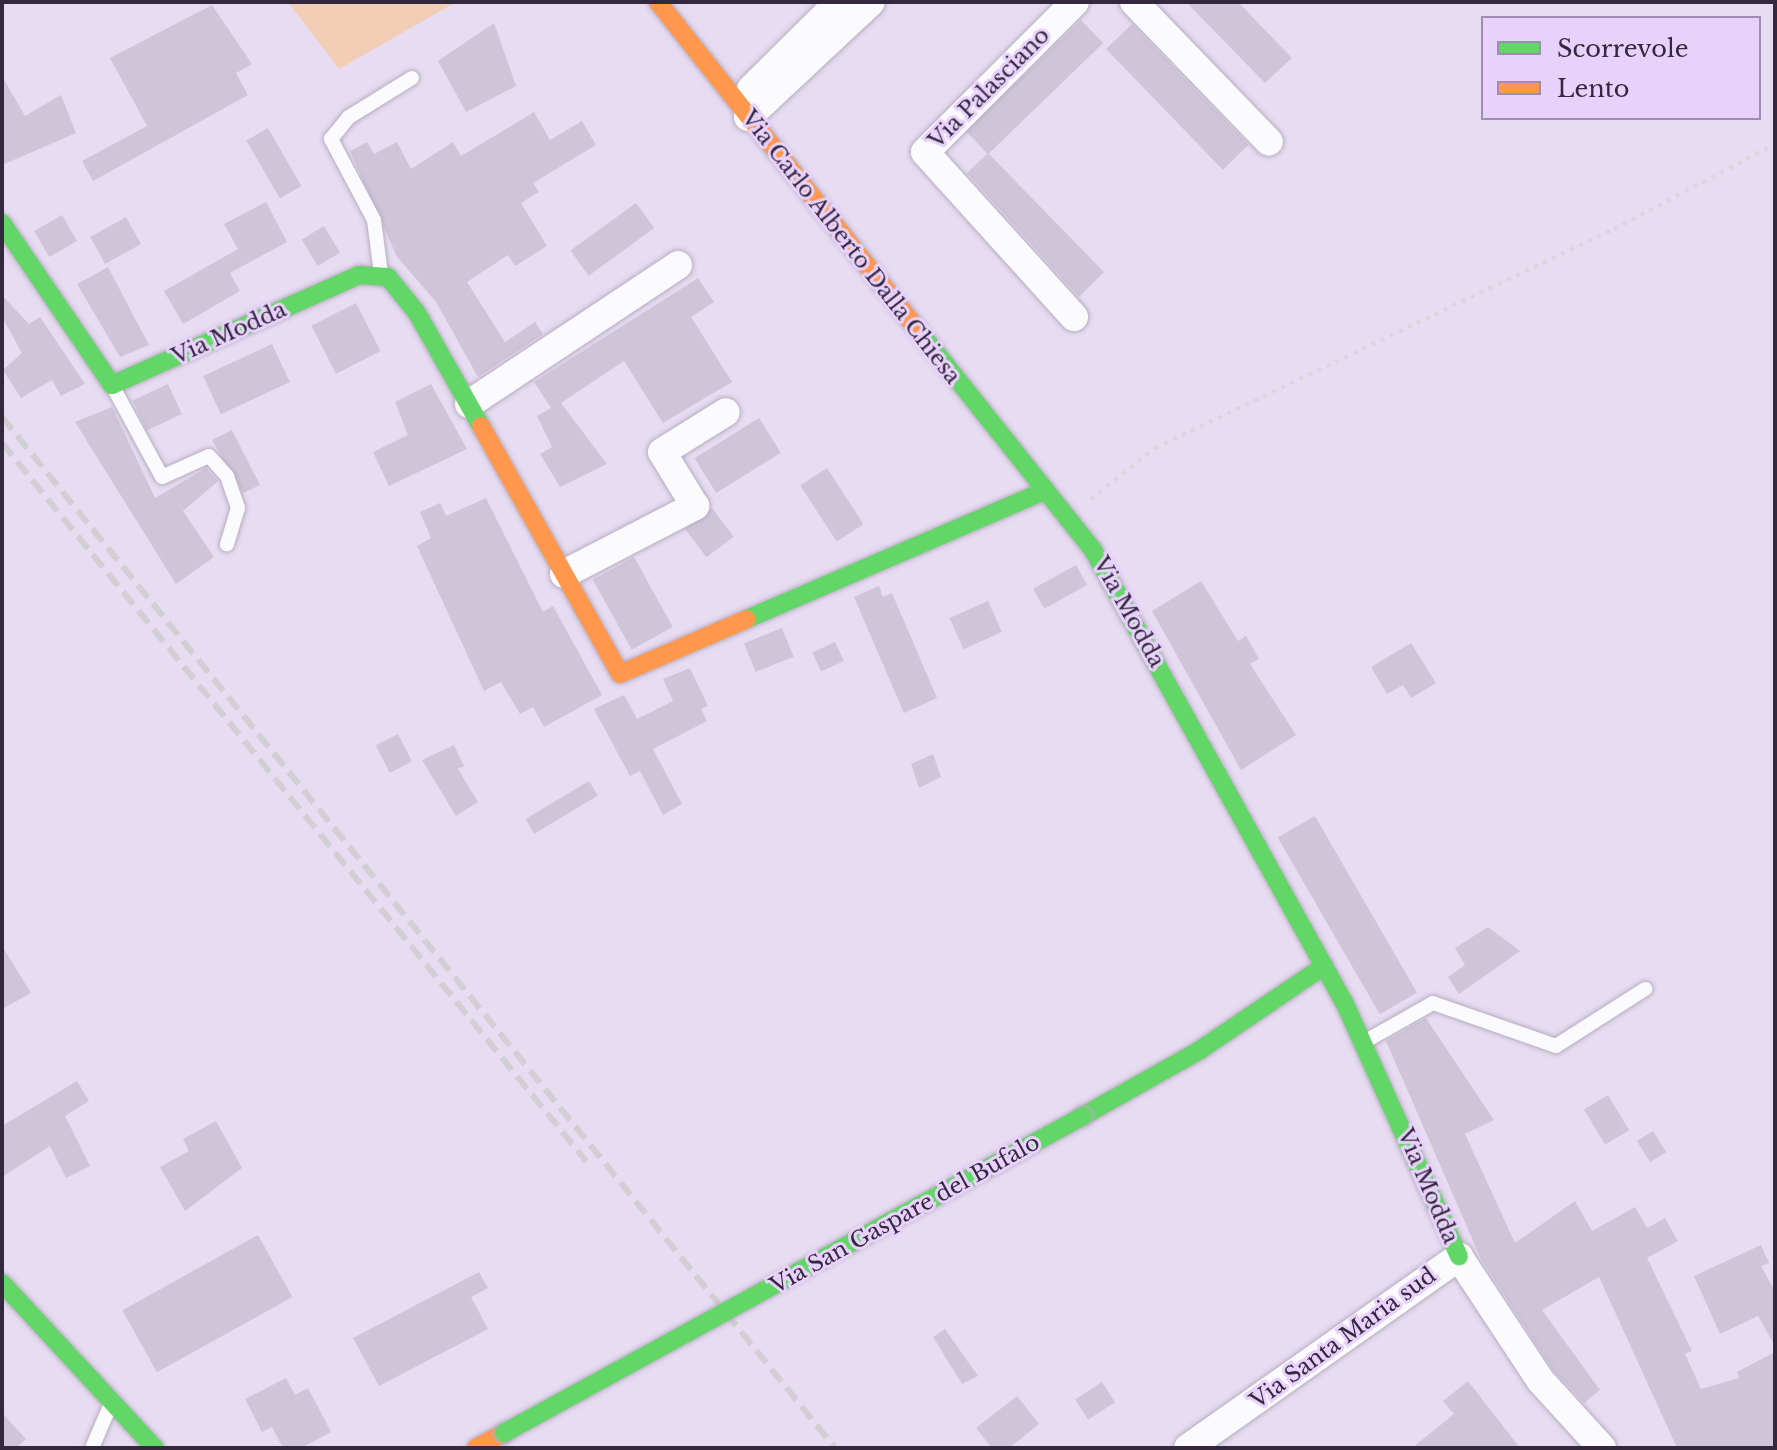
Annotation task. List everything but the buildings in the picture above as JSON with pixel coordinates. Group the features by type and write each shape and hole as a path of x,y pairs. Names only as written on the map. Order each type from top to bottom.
{"street":[{"name":"Via Carlo Alberto Dalla Chiesa","path":"658,2 1044,491"},
{"path":"743,110 839,2"},
{"path":"743,110 871,2"},
{"name":"Via Palasciano","path":"1074,317 925,152 1075,2"},
{"path":"1134,2 1269,142"},
{"path":"2,223 112,385"},
{"path":"469,404 678,265"},
{"path":"381,274 417,313 620,674 1044,491"},
{"name":"Via Modda","path":"112,385 359,275 381,274"},
{"path":"564,574 695,506 662,452 726,412"},
{"name":"Via Modda","path":"1044,491 1076,526 1324,966 1364,1042 1459,1257"},
{"name":"Via San Gaspare del Bufalo","path":"476,1448 1200,1050 1324,966"},
{"name":"Via Santa Maria sud","path":"1188,1448 1459,1257 1540,1380 1602,1448"},
{"path":"2,1283 155,1448"}],"lane":[{"path":"381,274 374,220 331,139 349,117 412,78"},
{"path":"112,385 162,477 209,456 227,476 238,508 227,544"},
{"path":"1364,1042 1433,1003 1556,1046 1645,989"},
{"path":"92,1448 112,1402"}],"path":[{"path":"1076,526 1106,482 1155,448 1775,144"}],"shaded area":[{"path":"288,2 456,2 339,69"}],"railway":[{"path":"2,417 835,1448"},
{"path":"2,443 586,1161"}],"traffic: fast":[{"path":"2,223 112,385 359,275 388,277 417,313 481,426"},
{"path":"922,335 1093,550 1345,1004 1459,1257"},
{"path":"747,619 1044,491"},
{"path":"1083,1116 1200,1050 1324,966"},
{"path":"504,1433 1083,1116"},
{"path":"2,1283 155,1448"}],"traffic: slow":[{"path":"658,2 922,335"},
{"path":"481,426 620,674 747,619"},
{"path":"476,1448 504,1433"}]}
